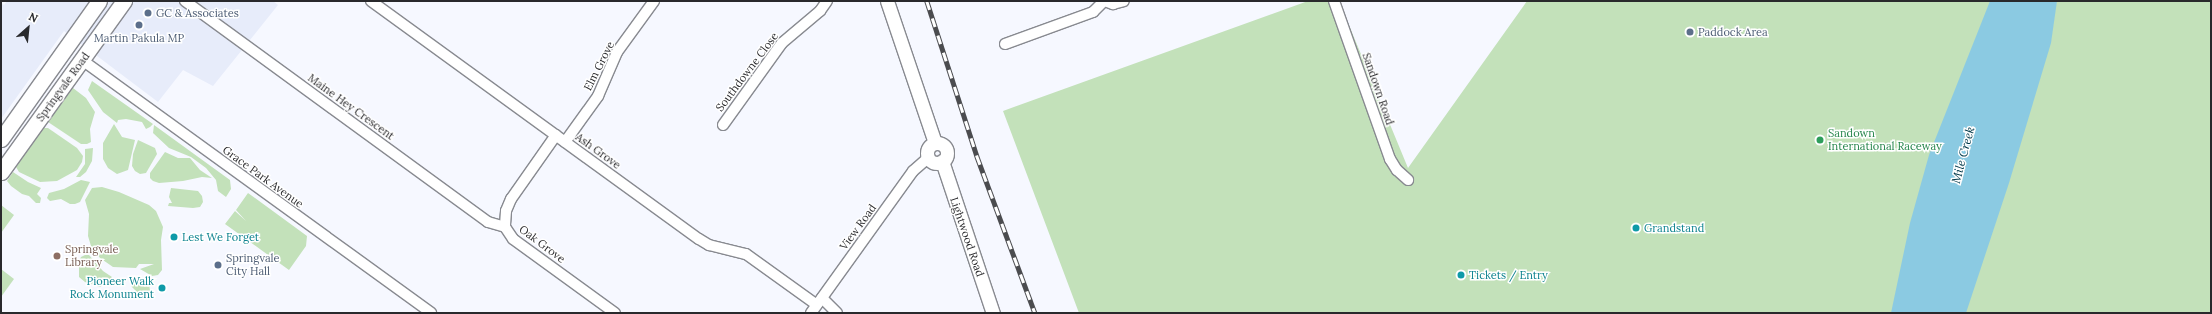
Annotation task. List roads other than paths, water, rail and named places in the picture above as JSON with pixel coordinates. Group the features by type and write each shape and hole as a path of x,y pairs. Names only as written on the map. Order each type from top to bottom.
{"highway":[{"name":"Springvale Road","path":"1,139 99,1"},
{"name":"Springvale Road","path":"1,172 124,1"},
{"path":"31,98 47,109"}],"main road":[{"path":"887,1 935,143"},
{"path":"935,143 942,144 946,149 946,156 942,161 935,162 928,158 928,149 935,143"},
{"name":"Lightwood Road","path":"942,161 993,313"}],"street":[{"name":"Maine Hey Crescent","path":"184,1 488,222 505,227"},
{"name":"Ash Grove","path":"371,1 699,239 709,245 746,254 817,305 837,313"},
{"name":"Elm Grove","path":"566,142 598,96 617,52 654,1"},
{"name":"Southdowne Close","path":"723,125 782,43 820,10 827,1"},
{"path":"1005,44 1090,13 1098,9 1105,1 1113,4 1124,1"},
{"name":"Sandown Road","path":"1334,1 1390,159 1397,170 1408,180"},
{"name":"Grace Park Avenue","path":"82,60 431,313"},
{"name":"Oak Grove","path":"556,135 510,199 506,211 505,227 513,239 615,313"},
{"name":"View Road","path":"817,305 913,171 928,158"}],"water":[{"name":"Mile Creek","path":"1990,1 2057,1 2051,43 2009,183 1966,313 1891,313 1910,223 1929,155"}],"railway":[{"path":"927,1 977,156 1035,313"}],"place":[{"name":"GC & Associates","path":"148,13"},
{"name":"Martin Pakula MP","path":"139,25"},
{"name":"Paddock Area","path":"1690,32"},
{"name":"Sandown International Raceway","path":"1820,140"},
{"name":"Grandstand","path":"1636,228"},
{"name":"Lest We Forget","path":"174,237"},
{"name":"Springvale Library","path":"57,256"},
{"name":"Springvale City Hall","path":"218,265"},
{"name":"Tickets / Entry","path":"1461,275"},
{"name":"Pioneer Walk Rock Monument","path":"162,288"}]}
